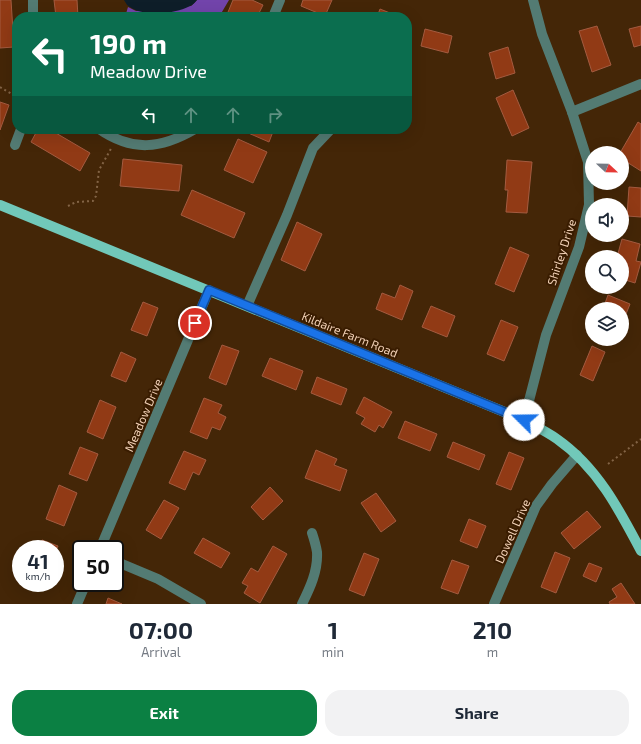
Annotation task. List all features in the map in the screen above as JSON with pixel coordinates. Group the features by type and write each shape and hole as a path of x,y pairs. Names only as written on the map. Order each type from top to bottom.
{"main road":[{"name":"Kildaire Farm Road","path":"0,205 524,420 557,439 577,455 601,482 621,513 641,552"}],"street":[{"path":"33,0 33,12"},
{"path":"275,12 280,0"},
{"name":"Shirley Drive","path":"524,420 546,335 579,247 589,205 588,162 572,112 542,34 532,0"},
{"path":"572,112 641,84"},
{"path":"15,145 19,134"},
{"path":"108,134 135,145 170,142 185,134"},
{"path":"247,306 287,215 314,148 327,134"},
{"name":"Meadow Drive","path":"104,540 209,290"},
{"name":"Dowell Drive","path":"494,604 536,506 552,484 577,455"},
{"path":"302,604 316,572 317,552 312,533"},
{"path":"124,565 158,579 201,604"},
{"path":"77,604 82,592"}],"path":[{"path":"0,87 12,94"},
{"path":"68,206 76,202 93,201 96,196 99,170 111,150 115,138"},
{"path":"608,464 641,439"}],"shaded area":[{"path":"197,0 229,0 222,12 126,12 128,7 136,11 191,6"}],"water":[{"path":"124,0 197,0 192,5 184,9 168,12 143,12 128,6"}],"building":[{"path":"0,0 11,0 12,47 0,48"},
{"path":"54,0 77,0 78,12 55,12"},
{"path":"233,0 252,0 263,5 260,12 228,12"},
{"path":"303,0 332,0 327,12 315,12 301,6"},
{"path":"380,9 388,12 379,12"},
{"path":"597,26 611,65 592,72 579,31"},
{"path":"641,26 641,45 634,47 629,29"},
{"path":"425,29 452,36 448,53 421,46"},
{"path":"508,47 515,73 496,79 489,53"},
{"path":"513,90 529,128 512,136 496,98"},
{"path":"0,102 9,105 0,130"},
{"path":"638,122 641,124 641,171 629,163 629,146 624,146"},
{"path":"35,134 58,134 90,153 80,171 31,142"},
{"path":"251,134 272,134 269,142"},
{"path":"238,139 267,152 253,183 224,170"},
{"path":"123,159 182,165 179,191 120,186"},
{"path":"507,160 532,162 527,213 506,212 508,190 505,190"},
{"path":"629,187 641,188 641,217 629,216"},
{"path":"192,190 245,213 234,238 181,215"},
{"path":"297,222 322,234 305,271 281,260"},
{"path":"629,241 640,244 636,261 641,262 635,283 629,281 629,250 619,250 621,242"},
{"path":"510,247 529,255 514,292 495,284"},
{"path":"400,285 413,291 402,320 376,309 382,293 395,298"},
{"path":"608,295 625,302 606,302"},
{"path":"143,302 158,308 147,336 131,330"},
{"path":"431,306 455,316 447,337 422,327"},
{"path":"501,320 518,327 504,361 487,354"},
{"path":"222,345 239,351 226,385 209,378"},
{"path":"592,346 605,352 593,381 580,375"},
{"path":"121,352 136,359 126,382 111,376"},
{"path":"270,358 303,371 296,390 262,376"},
{"path":"317,377 347,389 341,405 311,393"},
{"path":"364,397 392,412 383,428 379,425 375,432 361,424 365,418 356,413"},
{"path":"204,398 222,405 218,413 226,417 220,430 212,427 207,439 190,432"},
{"path":"100,400 116,407 103,439 87,432"},
{"path":"405,421 437,434 430,451 398,438"},
{"path":"453,442 485,455 479,470 447,457"},
{"path":"80,447 98,454 87,481 69,474"},
{"path":"316,450 337,459 334,465 347,470 340,491 305,478"},
{"path":"184,451 206,460 199,475 193,472 185,490 169,483"},
{"path":"509,452 524,458 511,490 496,484"},
{"path":"59,485 77,493 64,526 46,519"},
{"path":"270,487 283,501 263,520 251,507"},
{"path":"376,493 396,521 381,532 361,503"},
{"path":"164,500 179,508 161,539 146,530"},
{"path":"587,511 601,527 574,549 561,533"},
{"path":"469,519 486,526 477,548 460,541"},
{"path":"203,538 230,553 221,568 194,553"},
{"path":"273,546 287,554 260,603 244,593 248,586 242,583 251,568 258,572"},
{"path":"555,552 570,558 556,593 541,587"},
{"path":"364,553 379,559 364,596 349,590"},
{"path":"452,560 469,566 458,594 441,588"},
{"path":"589,563 602,568 596,582 583,576"},
{"path":"621,583 635,604 610,604 609,602 617,597 612,589"},
{"path":"108,598 122,604 106,604"}],"route":[{"path":"195,323 209,290 524,420"}]}
